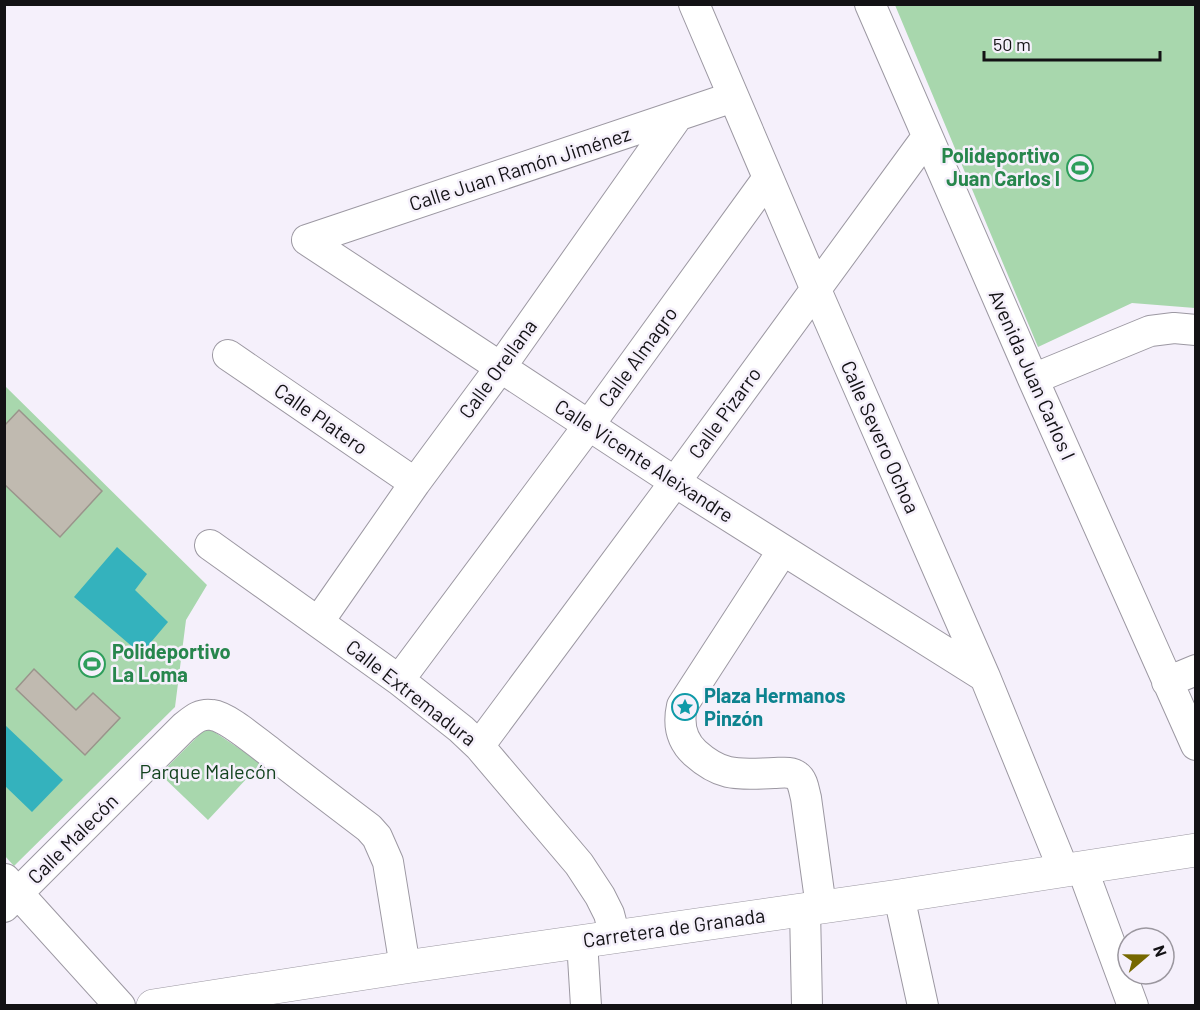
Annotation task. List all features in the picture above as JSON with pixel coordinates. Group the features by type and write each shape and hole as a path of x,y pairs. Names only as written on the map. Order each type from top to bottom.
{"main road":[{"name":"Carretera de Granada","path":"153,1005 899,896 1196,850"}],"street":[{"name":"Calle Severo Ochoa","path":"694,4 985,677 1133,1005"},
{"name":"Avenida Juan Carlos I","path":"870,4 1033,379 1196,745"},
{"name":"Calle Juan Ramón Jiménez","path":"307,240 733,98"},
{"name":"Calle Orellana","path":"319,621 677,117"},
{"name":"Calle Pizarro","path":"479,746 927,137"},
{"name":"Calle Almagro","path":"399,680 768,178"},
{"name":"Calle Vicente Aleixandre","path":"307,240 675,482 985,677"},
{"path":"1033,379 1150,331 1174,328 1196,330"},
{"name":"Calle Platero","path":"228,355 415,483"},
{"name":"Calle Extremadura","path":"210,545 399,680 479,746 579,864 609,914 615,937"},
{"path":"783,550 682,706 680,727 690,748 720,771 737,774 790,773 798,776 802,782 806,798 813,908 807,1005"},
{"path":"1167,682 1196,670"},
{"name":"Calle Malecón","path":"9,893 184,727 201,715 211,714 220,717 246,734 369,828 377,837 388,862 405,967"},
{"path":"9,893 120,1005"},
{"path":"899,896 923,1005"},
{"path":"582,942 586,1005"}],"green space":[{"name":"Polideportivo Juan Carlos I","path":"895,5 1195,5 1195,308 1132,303 1038,347"},
{"name":"Polideportivo La Loma","path":"5,386 207,585 186,620 175,707 14,866 5,856"},
{"name":"Parque Malecón","path":"207,727 261,763 208,820 160,774"}],"water":[{"path":"117,547 147,574 135,590 168,622 141,654 74,597"},
{"path":"5,725 63,780 32,812 5,786"}],"building":[{"path":"19,410 102,491 60,537 4,484 4,426"},
{"path":"34,669 76,710 93,693 120,718 85,755 16,689"}],"place":[{"name":"Polideportivo Juan Carlos I","path":"1080,168"},
{"name":"Polideportivo La Loma","path":"92,664"},
{"name":"Plaza Hermanos Pinzón","path":"685,707"}]}
